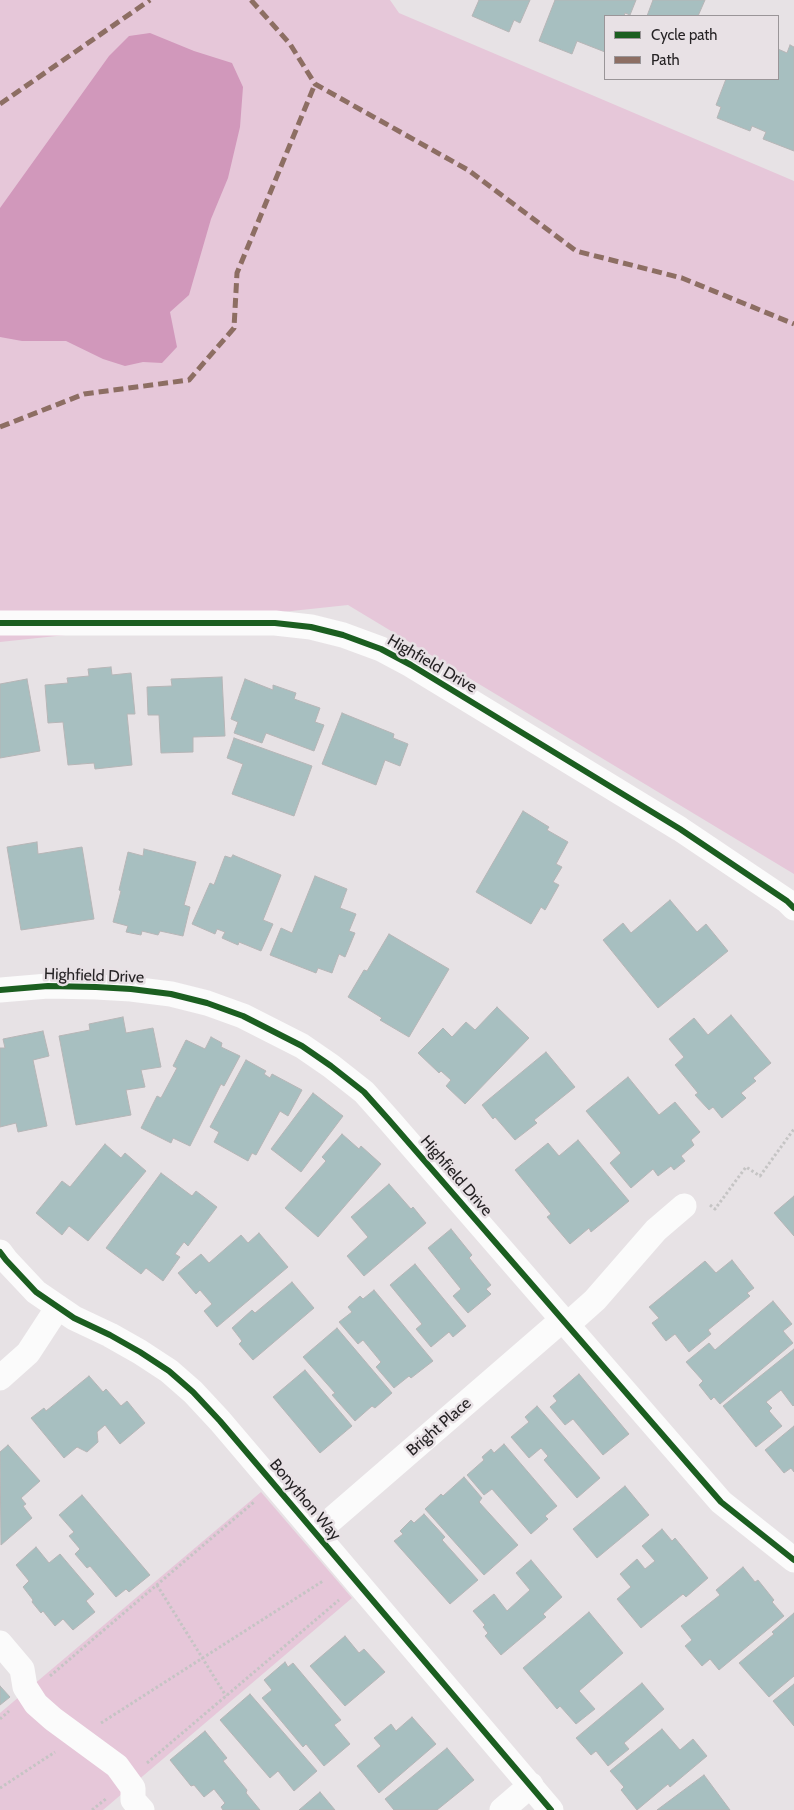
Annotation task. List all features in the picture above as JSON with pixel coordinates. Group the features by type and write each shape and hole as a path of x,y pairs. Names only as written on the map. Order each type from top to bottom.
{"street":[{"name":"Highfield Drive","path":"0,623 275,623 311,627 343,635 381,649 411,665 680,829 794,908"},
{"name":"Highfield Drive","path":"0,990 48,986 96,987 171,994 242,1016 302,1046 364,1092 721,1502 794,1560"},
{"path":"565,1323 602,1293 656,1230 684,1206"},
{"name":"Bonython Way","path":"0,1252 36,1292 74,1318 110,1334 140,1352 169,1371 193,1392 316,1533 551,1810"},
{"path":"0,1378 28,1353 58,1307"},
{"name":"Bright Place","path":"316,1533 565,1323"},
{"path":"0,1643 22,1668 25,1687 36,1704 106,1758 128,1779 134,1788 133,1800 142,1810"},
{"path":"502,1810 530,1786"}],"path":[{"path":"684,1206 683,1203 694,1194 716,1209 746,1167 760,1176 794,1129"},
{"path":"0,1719 274,1485"},
{"path":"0,1788 202,1658 351,1575"},
{"path":"92,1810 226,1696 351,1575"},
{"path":"157,1585 226,1696"}],"shaded area":[{"path":"0,0 390,0 399,13 794,181 794,874 348,605 0,642"},
{"path":"150,33 194,51 232,63 243,87 240,127 228,178 211,219 189,295 170,312 177,347 162,363 143,362 125,366 103,359 66,341 22,341 0,337 0,208 109,56 129,36"},
{"path":"261,1492 352,1598 103,1810 0,1810 0,1713"}],"building":[{"path":"479,0 530,0 520,23 514,20 509,32 472,16"},
{"path":"555,0 636,0 630,15 625,13 624,15 604,15 604,52 577,41 572,54 539,41"},
{"path":"653,0 705,0 698,15 647,15"},
{"path":"790,45 794,47 794,151 763,139 766,132 752,126 750,131 717,118 721,107 716,105 726,80 779,80 779,49 787,53"},
{"path":"111,667 112,675 131,673 135,714 127,714 132,765 95,769 94,763 68,765 63,722 48,723 45,685 68,683 67,678 89,676 88,669"},
{"path":"222,677 225,736 193,737 193,752 161,753 159,715 148,715 147,687 172,686 171,679"},
{"path":"27,679 40,751 0,758 0,684"},
{"path":"245,679 273,690 273,685 296,693 294,699 320,708 315,722 324,725 314,751 266,733 262,743 234,733 238,722 231,719"},
{"path":"342,713 394,734 393,738 408,744 400,766 385,760 376,785 322,764"},
{"path":"234,738 312,766 294,816 232,794 243,764 227,758"},
{"path":"523,811 549,827 547,830 568,842 556,864 562,867 553,882 559,885 545,910 541,907 531,924 476,892"},
{"path":"37,842 38,854 82,847 94,919 21,930 7,847"},
{"path":"144,849 196,862 184,905 190,907 183,936 160,931 158,935 142,931 141,935 126,932 128,926 113,922 128,852 143,856"},
{"path":"233,855 281,875 263,920 273,924 261,951 239,942 238,945 222,938 225,932 217,929 215,934 192,924 210,883 214,885 225,856 231,858"},
{"path":"315,876 347,889 340,908 356,914 349,931 355,933 345,957 339,954 332,973 318,968 316,973 270,955 281,928 292,933"},
{"path":"670,900 697,932 706,924 728,951 658,1008 603,940 623,923 631,933"},
{"path":"389,934 449,969 409,1037 380,1020 382,1018 348,997 364,970 367,971"},
{"path":"497,1007 529,1038 465,1104 446,1086 451,1080 441,1071 439,1073 418,1053 443,1028 452,1037 466,1022 475,1030"},
{"path":"731,1015 771,1063 753,1078 756,1081 741,1093 746,1098 722,1118 713,1107 709,1110 695,1095 698,1093 675,1065 684,1057 669,1039 694,1018 708,1035"},
{"path":"123,1017 126,1033 153,1028 161,1067 141,1070 145,1087 126,1090 131,1115 76,1125 59,1036 90,1030 89,1024"},
{"path":"43,1031 49,1056 33,1060 47,1126 18,1132 16,1123 0,1127 0,1048 5,1048 3,1039"},
{"path":"211,1037 222,1043 221,1047 240,1056 224,1086 221,1084 190,1146 173,1138 171,1143 141,1128 157,1096 161,1098 177,1068 173,1066 186,1040 205,1049"},
{"path":"546,1052 575,1087 534,1120 537,1123 515,1140 495,1117 493,1119 482,1105"},
{"path":"246,1060 266,1071 264,1074 270,1078 272,1074 302,1090 288,1116 280,1111 256,1155 252,1153 248,1161 214,1142 219,1132 210,1127"},
{"path":"628,1077 659,1115 675,1102 700,1132 691,1140 694,1145 681,1156 685,1161 674,1170 671,1166 658,1176 653,1169 631,1188 610,1163 621,1153 586,1111"},
{"path":"313,1093 343,1116 301,1172 271,1149"},
{"path":"342,1134 359,1149 361,1146 381,1164 318,1237 285,1208 326,1161 322,1157"},
{"path":"578,1140 629,1201 591,1232 589,1228 570,1244 547,1217 551,1214 515,1170 548,1143 559,1156"},
{"path":"105,1144 121,1158 125,1153 146,1171 88,1241 69,1226 62,1235 36,1213 62,1181 70,1187"},
{"path":"161,1173 192,1196 196,1191 217,1207 188,1246 184,1242 175,1254 180,1257 163,1281 146,1268 141,1274 106,1248"},
{"path":"389,1184 411,1209 413,1207 426,1223 364,1276 347,1256 368,1237 351,1217"},
{"path":"794,1196 794,1236 774,1213"},
{"path":"451,1229 472,1255 469,1258 491,1285 486,1289 491,1294 468,1313 453,1296 461,1289 428,1248"},
{"path":"259,1233 288,1267 217,1327 204,1311 212,1304 200,1290 196,1294 178,1273 201,1254 209,1263 241,1235 248,1243"},
{"path":"732,1260 754,1288 747,1293 750,1296 708,1330 711,1334 689,1352 675,1334 666,1341 652,1323 659,1318 649,1307 705,1261 716,1273"},
{"path":"415,1264 466,1326 453,1337 449,1332 431,1347 416,1329 422,1324 390,1285"},
{"path":"292,1282 314,1308 253,1360 239,1344 242,1341 232,1328 252,1310 255,1313"},
{"path":"374,1290 433,1361 394,1388 376,1367 381,1362 363,1340 358,1344 339,1322 352,1312 348,1307 360,1296 363,1299"},
{"path":"773,1301 792,1324 783,1331 793,1343 720,1404 714,1397 711,1400 699,1385 703,1381 686,1362 709,1343 715,1350"},
{"path":"337,1328 392,1393 375,1408 372,1406 355,1421 332,1395 335,1393 303,1357"},
{"path":"794,1349 794,1405 781,1390 766,1402 772,1408 769,1411 782,1426 756,1447 723,1406"},
{"path":"305,1370 352,1426 320,1453 273,1397"},
{"path":"579,1374 629,1434 603,1455 573,1419 565,1425 550,1407 557,1401 553,1396"},
{"path":"89,1376 103,1392 106,1389 121,1406 127,1401 145,1423 120,1444 105,1425 97,1432 98,1442 87,1452 77,1447 64,1458 31,1418 44,1408 46,1411"},
{"path":"537,1406 600,1478 577,1498 544,1460 548,1456 541,1448 529,1458 511,1437 529,1422 525,1417"},
{"path":"794,1426 794,1472 791,1468 784,1473 765,1450"},
{"path":"504,1444 557,1506 545,1516 548,1519 531,1534 492,1489 484,1495 467,1475 484,1460 482,1457 491,1449 494,1453"},
{"path":"8,1445 40,1481 21,1498 26,1504 23,1506 32,1518 1,1545 0,1452"},
{"path":"464,1477 482,1498 479,1502 518,1545 484,1575 425,1509"},
{"path":"625,1486 649,1515 597,1558 573,1529"},
{"path":"82,1495 150,1575 129,1592 126,1589 116,1597 90,1566 87,1568 75,1554 80,1549 69,1536 74,1532 59,1515"},
{"path":"424,1514 445,1537 442,1540 478,1580 450,1604 394,1541 403,1534 400,1531 411,1520 414,1523"},
{"path":"662,1529 672,1541 675,1538 708,1578 686,1597 683,1594 641,1628 617,1599 631,1587 620,1574 637,1559 645,1569 655,1561 642,1546"},
{"path":"36,1547 49,1563 60,1554 94,1594 86,1601 95,1612 73,1630 63,1619 55,1626 43,1611 41,1613 23,1587 29,1581 16,1565"},
{"path":"531,1560 562,1597 543,1614 546,1617 501,1655 485,1636 488,1633 483,1627 485,1625 473,1611 494,1594 507,1611 530,1590 516,1573"},
{"path":"743,1567 755,1582 758,1580 774,1600 772,1602 784,1616 719,1670 710,1659 702,1666 685,1646 692,1640 681,1626 720,1595 716,1590"},
{"path":"589,1612 623,1653 579,1691 595,1709 576,1724 560,1706 557,1709 523,1668"},
{"path":"794,1613 794,1676 769,1697 739,1663 774,1634 772,1632"},
{"path":"345,1636 359,1653 364,1649 385,1672 345,1706 310,1666"},
{"path":"285,1662 288,1667 293,1663 341,1720 334,1725 350,1744 324,1766 306,1744 303,1747 262,1698 272,1690 264,1680"},
{"path":"642,1683 664,1709 624,1743 629,1749 608,1766 596,1751 591,1755 576,1738"},
{"path":"794,1684 794,1726 773,1701"},
{"path":"0,1686 10,1697 0,1705"},
{"path":"250,1694 317,1771 294,1791 278,1771 270,1778 220,1720"},
{"path":"412,1717 436,1744 379,1793 357,1766 381,1746 374,1738 391,1724 396,1731"},
{"path":"662,1729 680,1750 693,1739 707,1756 670,1787 668,1784 637,1810 621,1790 624,1787 610,1771"},
{"path":"205,1731 227,1758 223,1761 247,1790 246,1793 260,1810 223,1810 221,1807 225,1803 214,1789 204,1797 194,1785 191,1786 170,1760"},
{"path":"447,1748 474,1780 437,1810 394,1810 385,1799"},
{"path":"704,1775 730,1810 657,1810"},
{"path":"320,1792 335,1810 299,1810"}],"marked path":[{"path":"0,104 150,0"},
{"path":"251,0 290,44 315,84 468,170 576,251 682,278 794,324"},
{"path":"0,427 84,394 189,380 234,328 237,273 315,84"}],"cycle path":[{"path":"0,623 275,623 311,627 343,635 381,649 411,665 680,829 787,901 794,908"},
{"path":"0,990 48,986 96,987 171,994 207,1003 243,1016 302,1046 331,1066 364,1092 721,1502 794,1560"},
{"path":"0,1252 36,1292 74,1318 140,1352 169,1371 193,1392 220,1421 551,1810"}]}
